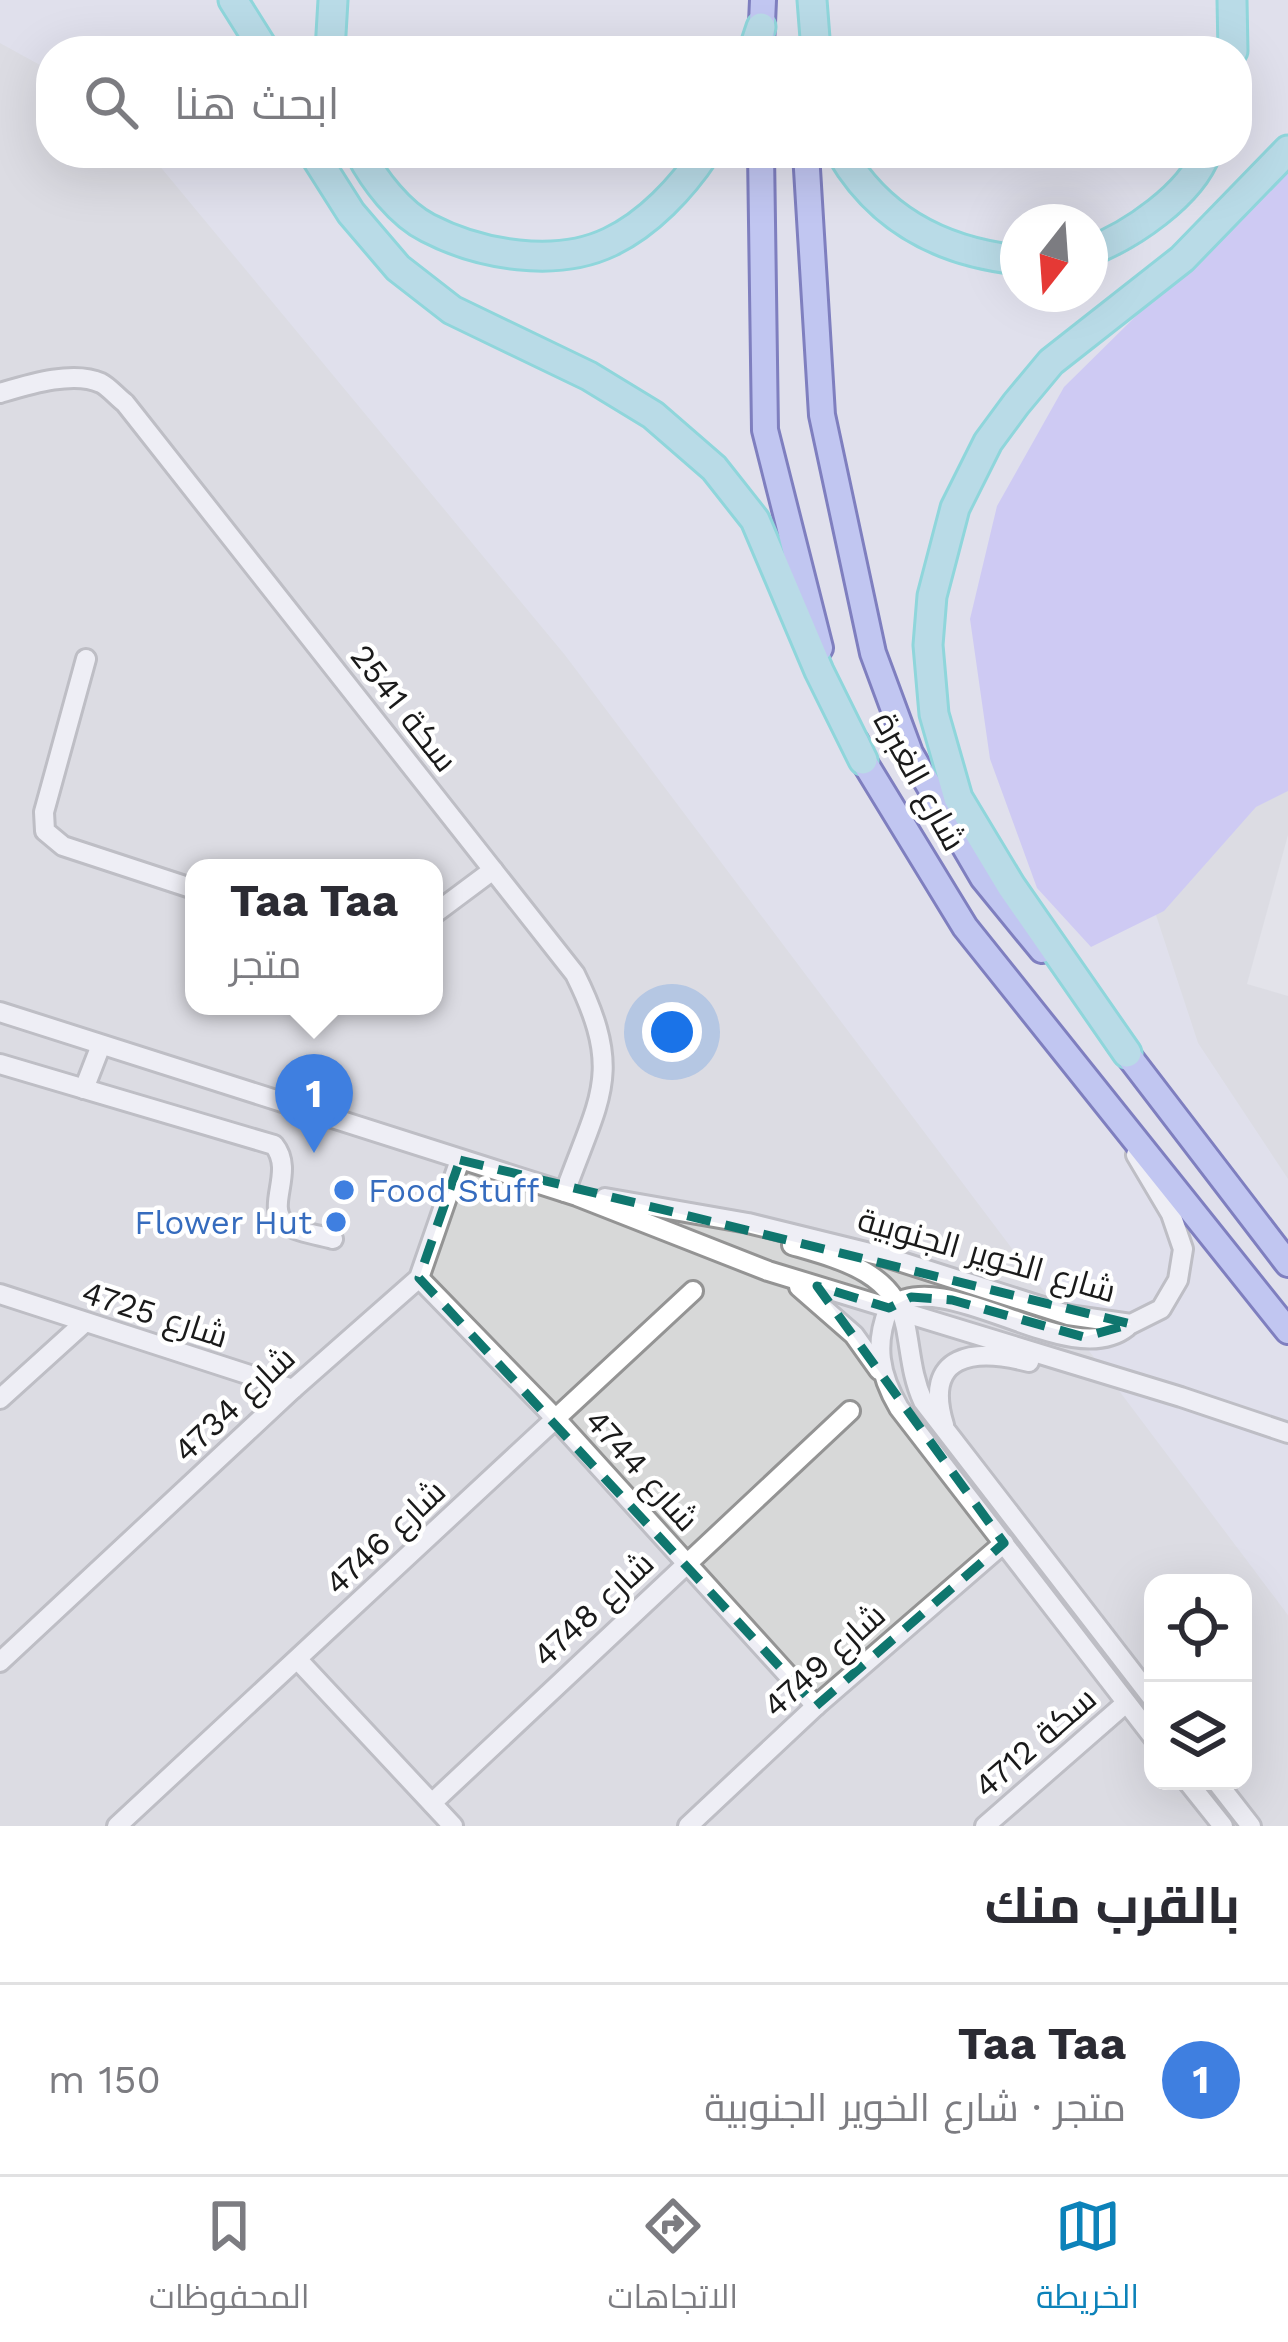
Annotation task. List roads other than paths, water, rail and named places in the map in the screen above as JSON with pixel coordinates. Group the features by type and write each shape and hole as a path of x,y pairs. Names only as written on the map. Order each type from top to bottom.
{"highway":[{"path":"233,0 256,36"},
{"path":"331,36 333,0"},
{"path":"812,0 815,36"},
{"path":"1232,0 1233,36"},
{"path":"1127,1053 1011,886 958,797 934,714 928,645 932,596 955,508 988,442 1016,404 1052,362 1182,259 1288,150"},
{"path":"322,168 351,213 398,268 452,310 589,376 653,415 713,468 755,520 819,671 863,760"},
{"path":"368,168 373,179 424,227 489,251 554,256 608,243 649,217 695,168"},
{"path":"852,168 862,184 919,233 1000,258"},
{"path":"1108,243 1131,233 1198,168"}],"main road":[{"path":"801,36 802,0"},
{"name":"شارع الغبرة","path":"761,168 765,430 817,640 863,760 965,927 1288,1331"},
{"name":"شارع الغبرة","path":"807,168 821,415 873,653 910,753 983,878 1127,1053 1288,1264"}],"street":[{"name":"سكة 2541","path":"0,393 81,380 99,382 124,403 575,974 604,1041 602,1088 571,1194"},
{"path":"86,659 44,812 45,831 63,846 185,886"},
{"path":"443,907 494,870"},
{"name":"شارع الخوير الجنوبية","path":"0,1012 571,1194 768,1271 897,1307 1288,1433"},
{"path":"84,1089 101,1045"},
{"path":"0,1064 274,1145 283,1156 284,1168 277,1207 280,1219 333,1239"},
{"name":"شارع الخوير الجنوبية","path":"571,1194 748,1223 825,1241 1068,1315 1131,1324 1161,1309 1178,1280 1183,1249 1171,1214 1111,1111"},
{"name":"4734 شارع","path":"0,1662 419,1278 460,1160"},
{"path":"660,1210 845,1262 875,1276 897,1307 917,1389 1144,1687"},
{"path":"768,1271 835,1315 870,1356 899,1408 1144,1726"},
{"name":"4744 شارع","path":"419,1278 556,1419 816,1706"},
{"name":"4746 شارع","path":"116,1826 693,1291"},
{"name":"4725 شارع","path":"0,1294 293,1389"},
{"path":"884,1379 879,1345 897,1307 924,1296 1084,1337 1109,1336 1131,1324"},
{"path":"0,1399 84,1322"},
{"path":"952,1440 943,1423 939,1387 959,1359 978,1354 999,1354 1147,1394 1181,1396"},
{"name":"4748 شارع","path":"432,1803 850,1411"},
{"name":"4749 شارع","path":"688,1826 816,1706 1004,1543"},
{"path":"298,1660 453,1826"},
{"name":"سكة 4712","path":"985,1826 1126,1703"},
{"path":"1194,1790 1223,1826"},
{"path":"1223,1790 1251,1826"}],"place":[{"name":"Taa Taa","path":"314,1153"},
{"name":"Food Stuff","path":"344,1190"},
{"name":"Flower Hut","path":"336,1222"}]}
